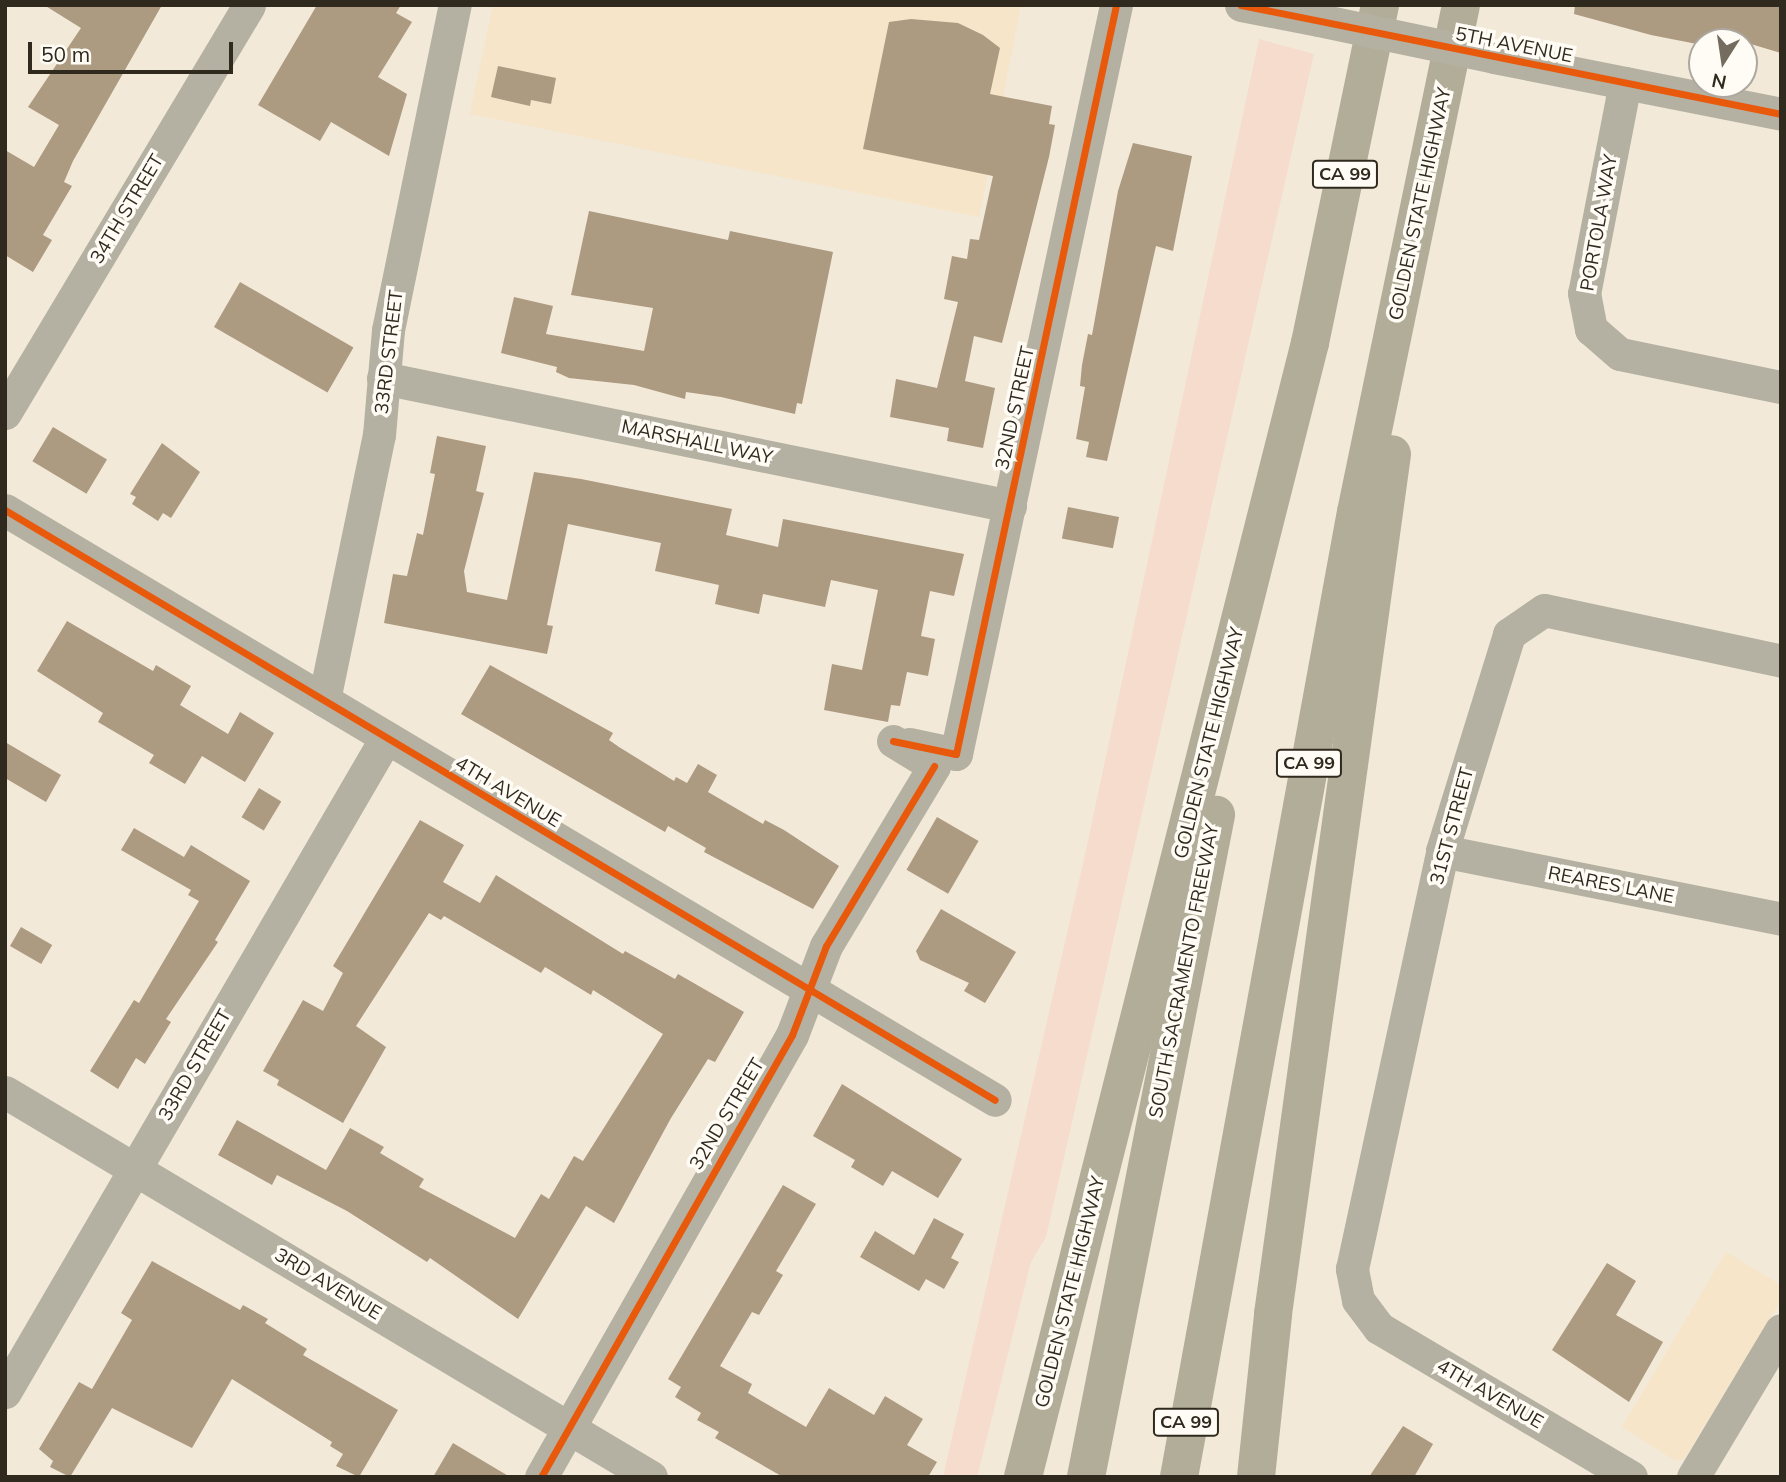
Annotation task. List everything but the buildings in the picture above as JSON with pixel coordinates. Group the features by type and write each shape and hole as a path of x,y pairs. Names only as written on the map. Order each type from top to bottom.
{"highway":[{"name":"GOLDEN STATE HIGHWAY","path":"1023,1477 1310,343 1380,5"},
{"name":"GOLDEN STATE HIGHWAY","path":"1179,1477 1354,526 1461,5"},
{"path":"1256,1477 1273,1314 1353,760 1429,160"},
{"name":"SOUTH SACRAMENTO FREEWAY","path":"1086,1477 1310,343"}],"street":[{"name":"34TH STREET","path":"5,413 249,5"},
{"name":"33RD STREET","path":"324,699 379,435 388,330 455,5"},
{"name":"32ND STREET","path":"541,1477 792,1035 826,946 934,766 893,741 956,754 1116,5"},
{"name":"5TH AVENUE","path":"1241,5 1781,114"},
{"name":"PORTOLA WAY","path":"1625,83 1584,293 1591,329 1620,354 1781,387"},
{"name":"MARSHALL WAY","path":"383,378 1010,506"},
{"name":"4TH AVENUE","path":"5,510 995,1100"},
{"name":"31ST STREET","path":"1358,1300 1352,1269 1442,851 1509,634 1544,610 1781,660"},
{"name":"33RD STREET","path":"5,1392 386,738"},
{"name":"REARES LANE","path":"1442,851 1781,919"},
{"name":"3RD AVENUE","path":"5,1092 651,1477"},
{"name":"4TH AVENUE","path":"1358,1300 1379,1328 1631,1477"},
{"path":"1693,1477 1781,1330"}],"shaded area":[{"path":"493,5 1021,5 979,217 470,114"},
{"path":"1259,39 1314,54 1046,1237 1031,1262 977,1477 943,1477 1086,850"},
{"path":"1726,1252 1781,1285 1781,1300 1684,1459 1676,1461 1622,1427"}],"cycle path":[{"path":"893,741 956,754 1116,5"},
{"path":"1241,5 1781,114"},
{"path":"5,510 995,1100"},
{"path":"541,1477 792,1035 826,946 934,766"}]}
